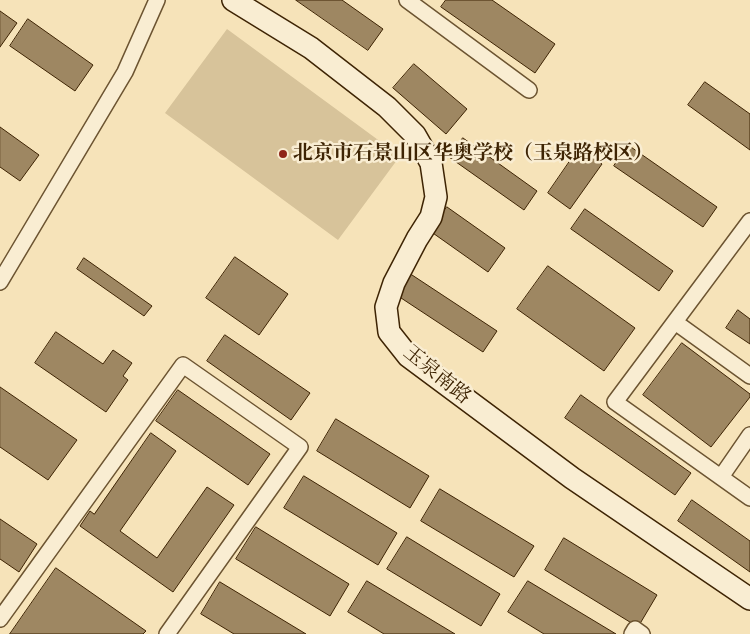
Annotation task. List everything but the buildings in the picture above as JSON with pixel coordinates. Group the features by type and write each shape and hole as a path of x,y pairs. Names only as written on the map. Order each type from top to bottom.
{"street":[{"path":"0,282 125,72 157,0"},
{"name":"玉泉南路","path":"234,0 311,48 387,107 415,135 431,163 436,197 431,217 394,283 386,308 389,332 408,356 572,478 750,598"},
{"path":"408,0 529,90"},
{"path":"748,227 615,402 750,498"},
{"path":"675,322 750,376"},
{"path":"0,619 183,365 300,447 167,634"},
{"path":"721,477 750,435"},
{"path":"632,634 636,629 642,634"}],"shaded area":[{"path":"227,29 400,156 338,240 165,113"}],"place":[{"name":"北京市石景山区华奥学校（玉泉路校区）","path":"283,154"}]}
